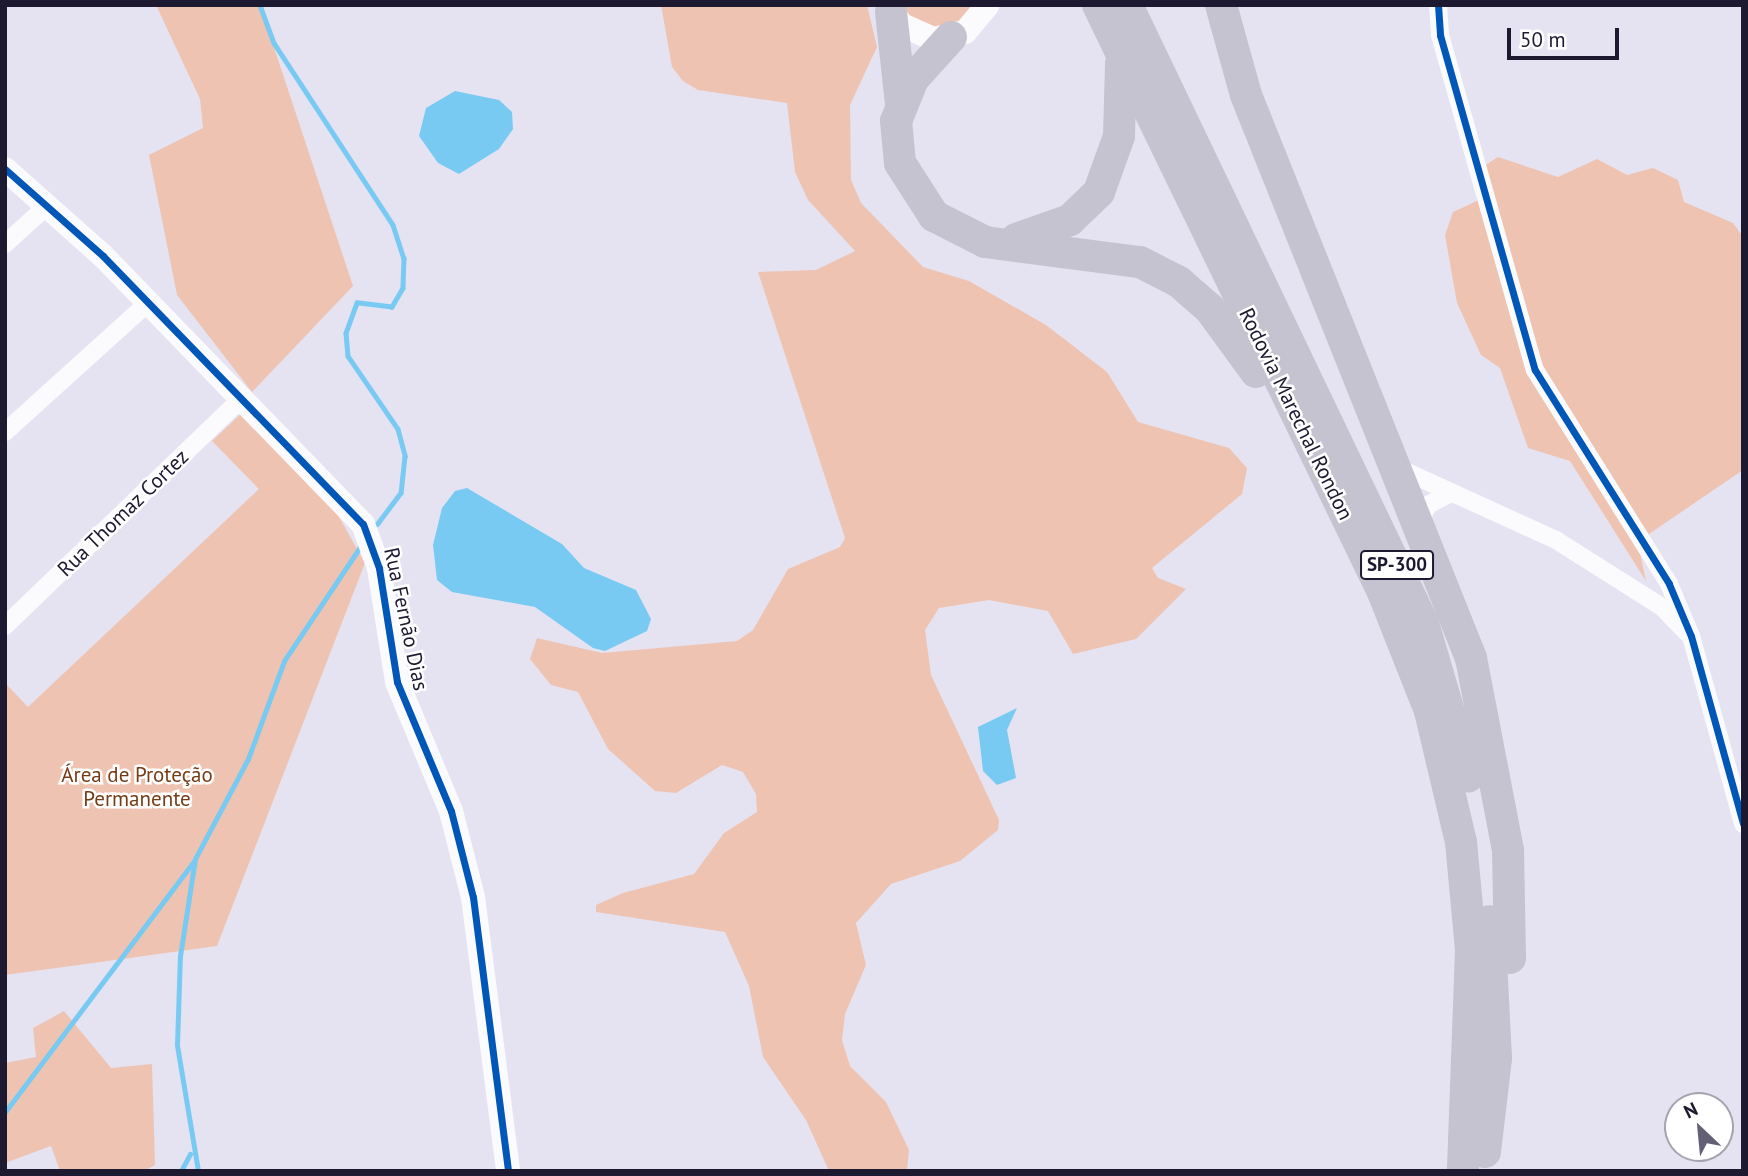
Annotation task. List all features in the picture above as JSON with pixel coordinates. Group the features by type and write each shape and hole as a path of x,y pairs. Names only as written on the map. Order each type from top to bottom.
{"highway":[{"name":"Rodovia Marechal Rondon","path":"1098,5 1383,592 1430,711 1461,842 1472,1015 1463,1171"},
{"name":"Rodovia Marechal Rondon","path":"1127,5 1423,623 1454,716 1479,830 1494,965 1495,1077 1482,1171"},
{"path":"1221,5 1246,95 1420,520 1471,658 1508,850 1511,938 1495,1077"},
{"path":"889,9 901,104 900,163 921,202 949,228 994,244 1105,254 1180,282 1238,343 1341,509"},
{"path":"901,104 913,79 951,37"},
{"path":"994,244 1050,230 1086,208 1099,192 1119,136 1120,48"}],"street":[{"path":"889,9 917,35 951,37 976,24 988,5"},
{"path":"1438,5 1440,35 1535,370 1670,584 1691,636 1743,824"},
{"name":"Rua Fernão Dias","path":"5,169 48,205 148,303 241,400 343,498 373,545 397,682 450,811 473,897 508,1171"},
{"path":"5,244 48,205"},
{"path":"5,432 148,303"},
{"name":"Rua Thomaz Cortez","path":"5,626 241,400"},
{"path":"1398,468 1449,494 1556,540 1662,607 1691,636"},
{"path":"1420,520 1428,505 1449,494"}],"green space":[{"path":"156,5 260,5 353,286 252,392 177,295 149,155 203,128 200,99"},
{"path":"661,5 867,5 877,47 850,105 851,180 861,203 923,267 969,281 1046,325 1107,372 1138,422 1229,448 1247,468 1242,494 1152,568 1158,578 1186,589 1136,639 1073,654 1048,611 989,600 939,608 925,630 931,675 999,820 998,830 960,861 891,884 856,923 866,965 845,1014 842,1040 850,1066 886,1102 909,1150 907,1171 829,1171 806,1120 763,1057 749,986 725,932 596,912 596,905 623,893 694,874 724,833 757,812 756,794 743,772 722,765 676,793 655,791 608,749 578,692 551,685 530,659 537,638 602,653 737,641 753,630 788,569 840,547 845,538 758,272 816,270 855,251 808,200 795,172 787,103 698,90 683,81 672,67"},
{"path":"897,5 979,5 952,28 921,27"},
{"path":"1498,157 1558,177 1597,159 1627,175 1653,168 1678,180 1684,202 1733,223 1743,237 1743,470 1649,534 1639,549 1646,581 1570,461 1528,448 1500,368 1481,355 1457,303 1445,235 1453,212 1477,201 1478,170"},
{"name":"Área de Proteção Permanente","path":"243,412 338,515 365,563 217,946 5,975 5,683 28,707 259,489 212,441"},
{"path":"64,1011 111,1068 152,1064 155,1165 144,1171 60,1171 51,1146 5,1163 5,1063 36,1057 33,1028"}],"water":[{"path":"455,91 499,100 512,112 513,129 499,149 459,174 438,163 419,136 426,108"},
{"path":"467,488 562,544 584,568 636,590 651,619 647,631 605,651 593,648 535,607 452,592 437,580 433,545 442,508 455,491"},
{"path":"1017,708 1007,730 1016,778 997,785 983,771 978,727"}],"waterway":[{"path":"260,5 274,43 393,225 404,258 403,288 392,307 357,303 346,333 348,356 398,429 405,456 401,493 378,524"},
{"path":"198,1171 177,1045 180,956 195,859 248,759 284,661 360,547"},
{"path":"5,1112 194,861"},
{"path":"181,1171 190,1154"}],"cycle path":[{"path":"1438,5 1440,35 1535,370 1669,584 1691,636 1743,824"},
{"path":"5,169 103,256 363,524 379,568 397,682 451,811 473,897 508,1171"}]}
